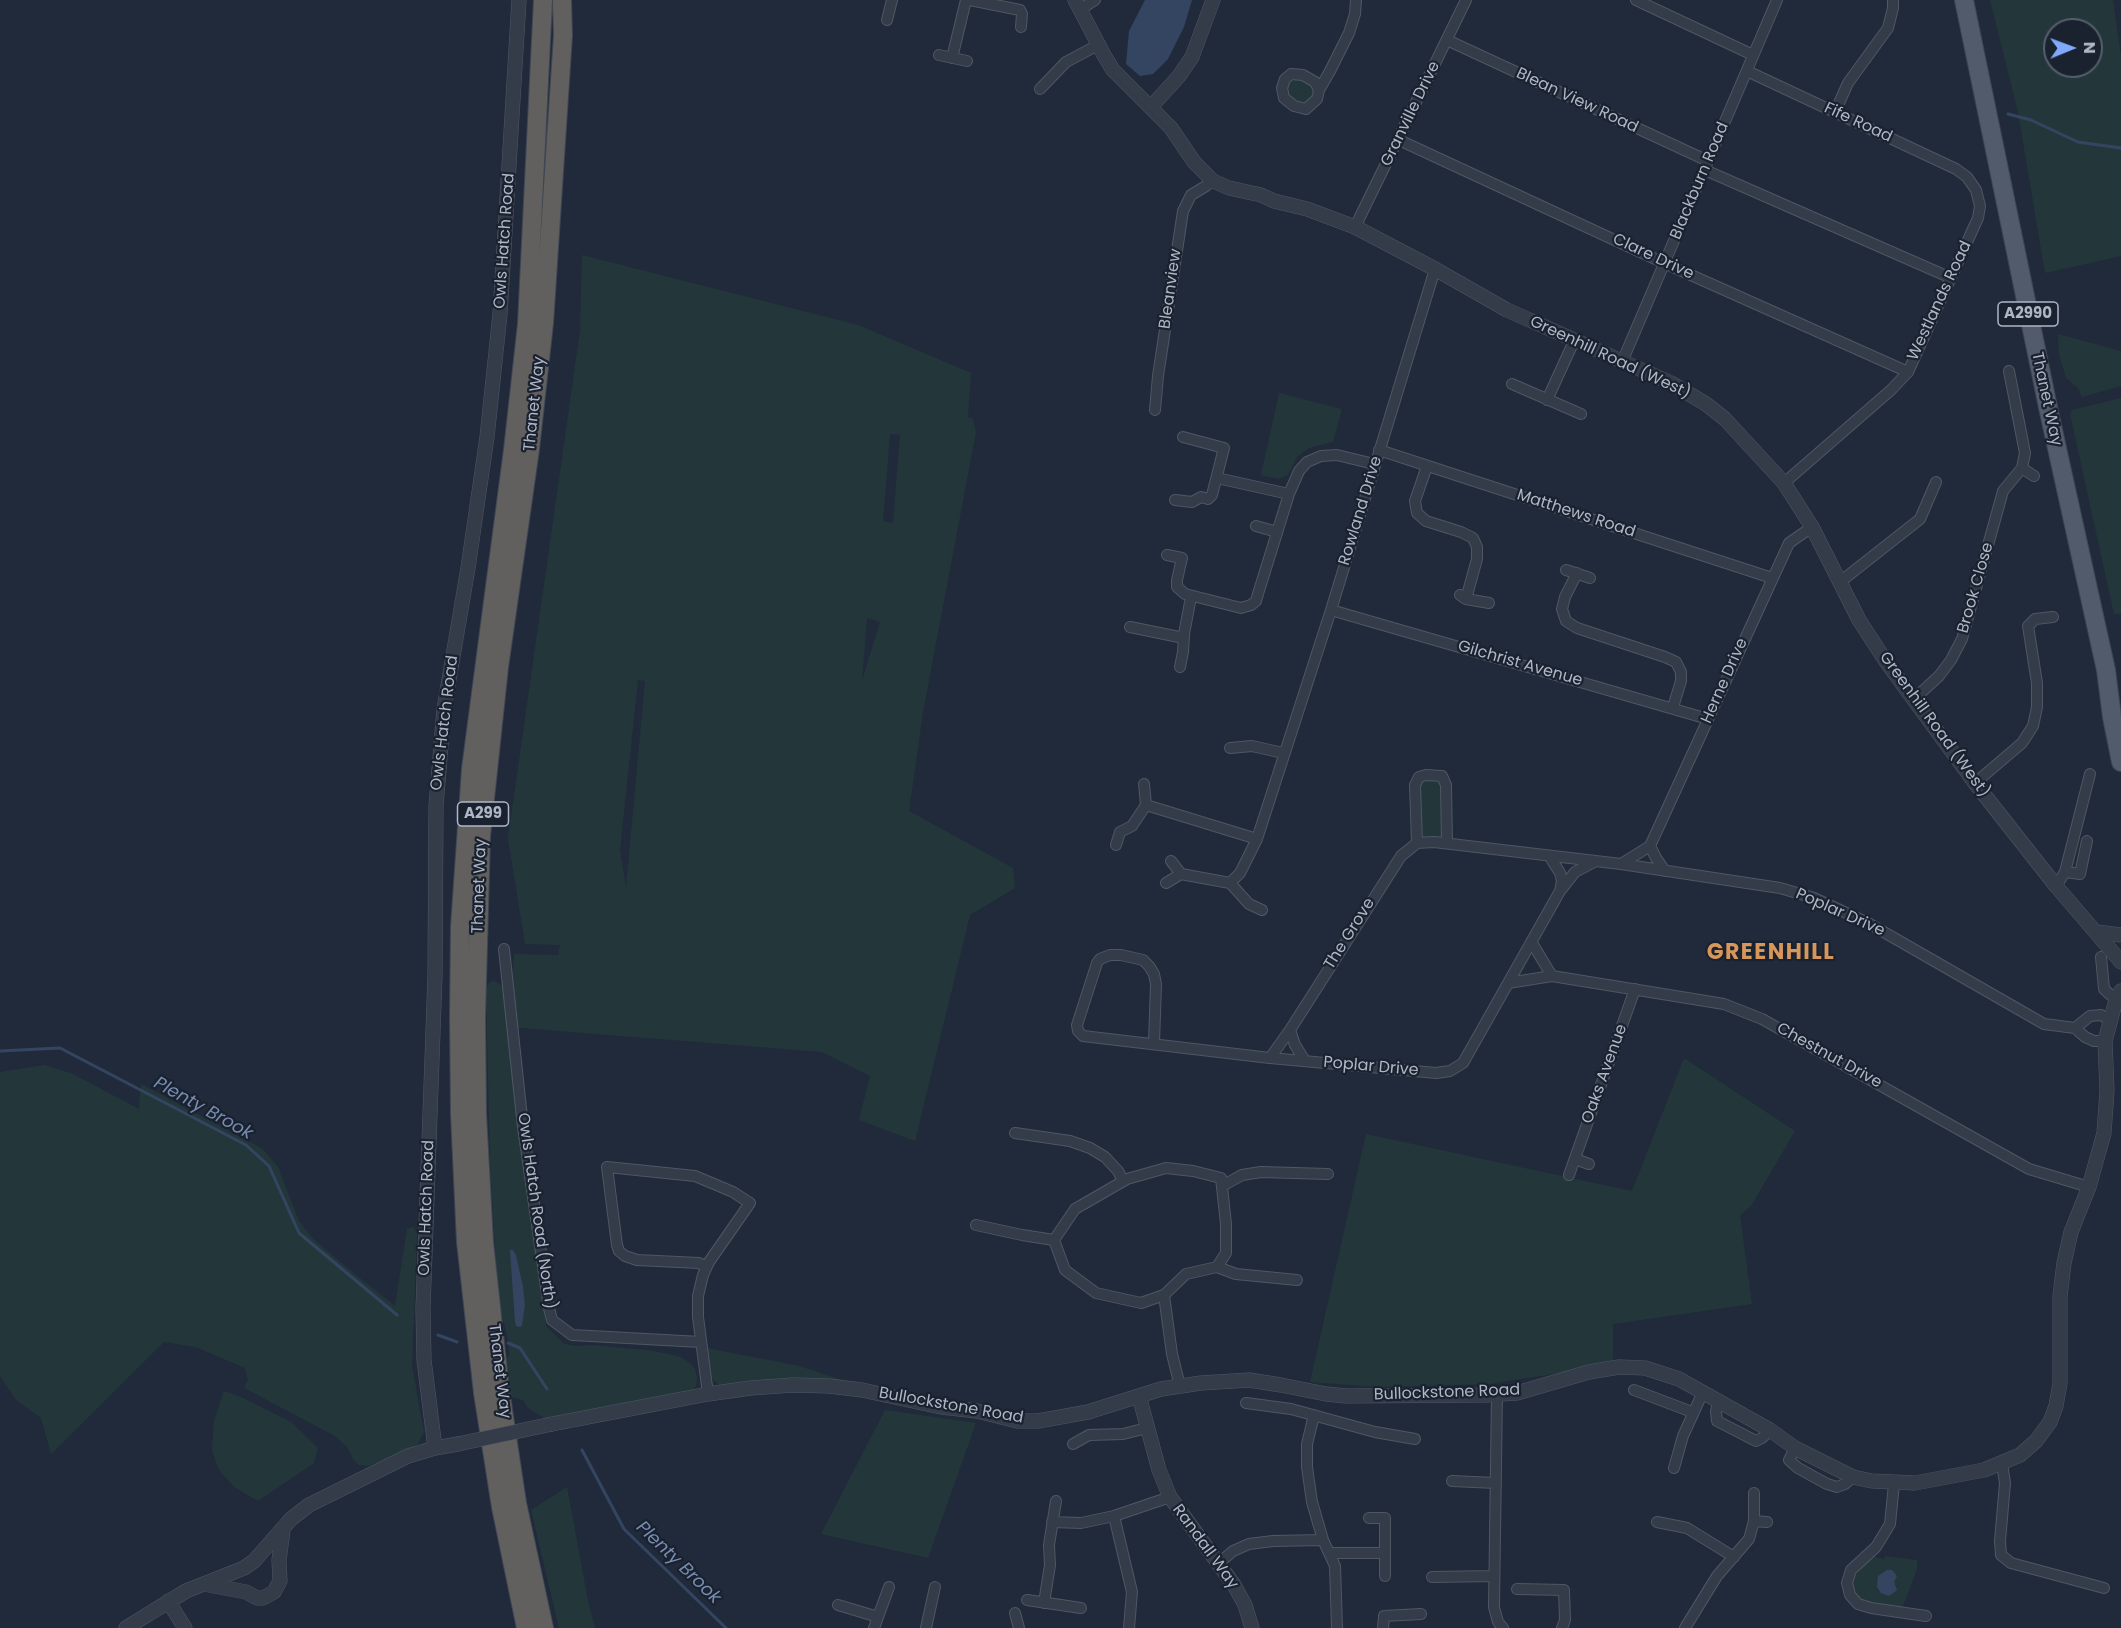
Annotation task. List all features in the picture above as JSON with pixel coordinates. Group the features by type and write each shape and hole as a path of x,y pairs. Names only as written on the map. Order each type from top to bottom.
{"highway":[{"name":"Thanet Way","path":"526,1628 501,1506 483,1393 468,1254 460,1114 459,996 460,927 472,758 513,450 527,324 543,0"},
{"name":"Thanet Way","path":"543,1628 517,1503 500,1390 483,1230 477,1114 476,1017 481,836 499,668 530,449 544,323 563,35 562,0"}],"main road":[{"name":"Thanet Way","path":"1964,0 2049,412 2106,670 2121,762"}],"street":[{"name":"Owls Hatch Road","path":"435,1448 424,1360 423,1308 435,976 436,806 444,708 487,437 499,325 519,0"},
{"path":"887,20 892,0"},
{"path":"952,58 968,0 1020,10 1022,27"},
{"path":"1078,4 1095,0"},
{"path":"1150,107 1173,84 1192,57 1213,0"},
{"path":"1319,90 1349,33 1355,14 1355,0"},
{"name":"Granville Drive","path":"1355,227 1466,0"},
{"path":"1636,0 1754,56"},
{"name":"Blackburn Road","path":"1622,362 1777,0"},
{"path":"1834,112 1848,83 1888,28 1893,0"},
{"name":"Greenhill Road (West)","path":"1078,4 1108,63 1120,78 1171,128 1194,162 1211,179 1225,186 1307,209 1355,227 1506,310 1671,383 1706,404 1738,431 1784,483 1812,527 1868,634 1914,699 1975,783 2056,886 2121,962"},
{"name":"Blean View Road","path":"1447,40 1707,165 1951,278"},
{"path":"1040,89 1066,62 1098,45"},
{"path":"939,55 967,61"},
{"name":"Fife Road","path":"1747,71 1956,169 1967,177"},
{"name":"Clare Drive","path":"1399,140 1664,263 1908,372"},
{"name":"Westlands Road","path":"1784,483 1891,390 1908,372 1978,218 1980,206 1976,190 1967,177"},
{"name":"Bleanview","path":"1155,410 1183,211 1191,195 1206,186 1211,179"},
{"name":"Rowland Drive","path":"1230,883 1240,873 1257,839 1331,610 1435,269"},
{"path":"1547,400 1574,341"},
{"path":"2010,371 2025,453 2022,468 2034,476"},
{"path":"1511,385 1581,415"},
{"path":"1175,500 1192,502 1201,497 1208,499 1212,495 1224,448 1183,437"},
{"name":"Matthews Road","path":"1379,450 1772,578"},
{"path":"1167,555 1182,558 1177,587 1191,597 1241,608 1251,605 1258,594 1289,494 1299,471 1307,462 1321,456 1337,455 1374,464"},
{"path":"1427,466 1415,501 1417,513 1426,521 1473,538 1477,547 1477,559 1463,597 1489,603"},
{"name":"Brook Close","path":"1914,699 1939,676 1952,660 1962,639 2003,491 2022,468"},
{"path":"1217,478 1289,494"},
{"path":"1840,582 1920,519 1933,499 1936,482"},
{"path":"1256,526 1277,532"},
{"name":"Herne Drive","path":"1650,846 1789,543 1812,527"},
{"path":"1590,578 1571,571 1562,609 1566,621 1577,628 1676,662 1681,672 1681,681 1673,707"},
{"path":"1180,667 1191,597"},
{"name":"Gilchrist Avenue","path":"1331,610 1673,707 1708,719"},
{"path":"1975,783 2022,743 2033,726 2037,707 2037,683 2028,626 2035,619 2053,617"},
{"path":"1130,627 1184,638"},
{"path":"1230,748 1248,746 1283,753"},
{"path":"2056,886 2065,872 2090,774"},
{"path":"1447,843 1446,785 1442,776 1419,777 1416,784 1417,843 1447,843 1597,861"},
{"path":"1116,845 1120,832 1132,826 1146,805 1144,784"},
{"path":"1146,805 1257,839"},
{"path":"2065,872 2080,874 2087,841"},
{"name":"The Grove","path":"1270,1058 1383,882 1401,856 1417,843"},
{"path":"1621,864 1650,846 1665,871"},
{"path":"1550,857 1560,873 1562,881 1560,891"},
{"path":"1171,861 1180,874"},
{"name":"Poplar Drive","path":"1154,1043 1156,984 1149,966 1143,960 1121,955 1110,955 1100,959 1077,1025 1079,1033 1086,1036 1270,1058 1436,1073 1450,1071 1463,1063 1560,891 1575,873 1597,861 1780,888 1814,898 1868,923 2044,1024 2075,1028 2094,1041 2105,1041"},
{"path":"1166,883 1180,874 1230,883 1249,904 1262,910"},
{"path":"1245,915 1249,904"},
{"path":"2097,932 2121,935"},
{"path":"1532,943 1551,976"},
{"name":"Owls Hatch Road (North)","path":"504,948 523,1127 552,1320 572,1335 701,1342"},
{"path":"2089,1187 2104,1133 2107,1091 2105,1041 2110,1020 2119,1000 2104,989 2101,957"},
{"name":"Chestnut Drive","path":"1508,983 1551,976 1724,1004 1762,1019 2029,1169 2089,1187"},
{"name":"Oaks Avenue","path":"1569,1175 1635,989"},
{"path":"2075,1028 2090,1016 2101,1015 2110,1020"},
{"path":"1290,1030 1295,1045 1305,1060"},
{"path":"1016,1133 1070,1142 1090,1148 1105,1157 1124,1181"},
{"path":"1575,1159 1589,1164"},
{"path":"706,1267 699,1263 637,1260 624,1256 619,1251 607,1167 695,1176 733,1192 750,1203 706,1267 698,1296 698,1317 708,1394"},
{"path":"1054,1240 1076,1209 1124,1181 1167,1168 1193,1171 1221,1178 1226,1253 1217,1267"},
{"path":"1222,1186 1242,1175 1261,1172 1328,1174"},
{"name":"Bullockstone Road","path":"126,1628 186,1591 249,1565 283,1528 309,1505 408,1456 435,1448 552,1424 751,1388 793,1385 862,1390 940,1407 977,1411 1017,1421 1055,1419 1088,1412 1180,1386 1249,1380 1346,1396 1497,1394 1516,1393 1589,1372 1619,1367 1645,1368 1661,1372 1703,1392 1770,1430 1795,1448 1853,1477 1894,1484 1934,1481 1984,1470 2020,1455 2036,1442 2050,1422 2056,1406 2060,1383 2060,1296 2064,1263 2071,1232 2089,1187"},
{"path":"976,1225 1054,1240"},
{"path":"1054,1240 1065,1270 1096,1293 1141,1303 1164,1295 1186,1274 1217,1267 1236,1274 1297,1280"},
{"path":"1164,1295 1170,1343 1180,1386"},
{"path":"1634,1390 1692,1412"},
{"path":"1674,1468 1692,1412 1703,1392"},
{"path":"1497,1394 1494,1607 1498,1622 1503,1628"},
{"name":"Randall Way","path":"1138,1396 1159,1470 1170,1497 1220,1563 1245,1605 1252,1628"},
{"path":"1246,1403 1291,1409 1375,1432 1415,1439"},
{"path":"1314,1415 1307,1444 1307,1467 1312,1502 1323,1540 1335,1566 1337,1628"},
{"path":"1073,1444 1089,1435 1123,1434 1147,1428"},
{"path":"2002,1464 2005,1483 2001,1555 2011,1563 2104,1588"},
{"path":"1452,1481 1496,1483"},
{"path":"1894,1484 1890,1524 1876,1547 1851,1570 1847,1583 1850,1595 1858,1604 1926,1616"},
{"path":"1684,1628 1717,1576 1749,1539 1754,1521 1754,1493"},
{"path":"1052,1522 1081,1523 1114,1516 1170,1497"},
{"path":"1044,1603 1050,1565 1049,1545 1056,1501"},
{"path":"1114,1516 1132,1592 1129,1628"},
{"path":"1369,1518 1385,1518 1385,1576"},
{"path":"1754,1521 1767,1522"},
{"path":"1657,1522 1687,1528 1734,1557"},
{"path":"206,1584 246,1592 257,1598 269,1596 278,1587 279,1553 283,1528"},
{"path":"1220,1563 1233,1551 1249,1544 1323,1540"},
{"path":"1330,1553 1385,1553"},
{"path":"246,1592 242,1580 249,1565 260,1560 272,1564 279,1575"},
{"path":"1432,1578 1494,1576"},
{"path":"874,1628 889,1587"},
{"path":"926,1628 934,1587"},
{"path":"1517,1589 1564,1590 1562,1628"},
{"path":"1027,1600 1081,1608"},
{"path":"168,1601 185,1628"},
{"path":"838,1605 878,1617"},
{"path":"1015,1613 1019,1628"},
{"path":"1383,1628 1384,1616 1421,1614"}],"green space":[{"path":"1990,0 2113,0 2121,56 2121,256 2045,273 2018,112"},
{"path":"1291,74 1319,90 1306,109 1284,98"},
{"path":"582,255 858,325 971,373 968,417 973,419 976,432 923,712 909,811 1013,868 1015,888 970,915 915,1141 859,1120 870,1076 822,1052 509,1027 514,954 558,955 560,945 525,944 508,838 580,331","holes":["890,434 900,435 893,523 883,521","867,618 880,622 862,681","638,680 645,681 626,887 620,850"]},
{"path":"2058,334 2121,351 2121,386 2082,397 2078,388 2066,378 2059,354"},
{"path":"1279,393 1342,409 1333,442 1309,448 1297,457 1288,475 1278,479 1261,475"},
{"path":"2121,398 2121,614 2114,614 2070,414 2072,410"},
{"path":"1442,776 1447,843 1417,843 1419,777"},
{"path":"495,981 503,987 546,1326 564,1344 647,1350 678,1356 689,1362 695,1369 696,1386 692,1392 546,1419 528,1408 523,1400 510,1397 507,1390 505,1363 509,1355 508,1339 498,1300 490,1162 486,988 490,982"},
{"path":"1684,1058 1795,1131 1751,1206 1740,1215 1752,1304 1613,1324 1613,1365 1488,1384 1378,1387 1310,1382 1366,1134 1632,1191"},
{"path":"44,1065 73,1074 139,1109 141,1084 263,1149 278,1167 299,1221 313,1239 395,1306 407,1229 413,1227 417,1233 412,1366 424,1432 418,1444 401,1454 368,1466 359,1465 348,1448 335,1436 244,1388 248,1380 245,1368 196,1347 164,1342 51,1454 41,1418 16,1400 0,1376 0,1072"},
{"path":"707,1348 799,1366 845,1381 845,1384 723,1388 713,1380"},
{"path":"224,1391 291,1422 318,1448 314,1463 258,1501 234,1487 219,1470 212,1451 214,1421"},
{"path":"885,1410 976,1423 928,1558 821,1534"},
{"path":"567,1487 595,1628 559,1628 531,1510"},
{"path":"1872,1556 1884,1559 1885,1556 1917,1560 1917,1569 1903,1606 1864,1602 1855,1595 1853,1578"}],"water":[{"path":"1145,0 1192,0 1184,27 1168,59 1153,74 1140,76 1126,64 1129,31"},
{"path":"510,1250 513,1250 516,1255 523,1287 525,1305 520,1327 516,1326 515,1322"},
{"path":"1887,1570 1892,1570 1897,1576 1894,1582 1897,1590 1889,1596 1881,1593 1877,1587 1878,1576"}],"waterway":[{"path":"2008,114 2031,120 2078,142 2121,148"},
{"name":"Plenty Brook","path":"0,1051 60,1048 246,1145 269,1166 299,1233 397,1315"},
{"name":"Plenty Brook","path":"438,1335 457,1342"},
{"name":"Plenty Brook","path":"508,1343 520,1348 547,1389"},
{"name":"Plenty Brook","path":"582,1450 624,1529 726,1628"}],"district":[{"name":"GREENHILL","path":"1771,953"}]}
